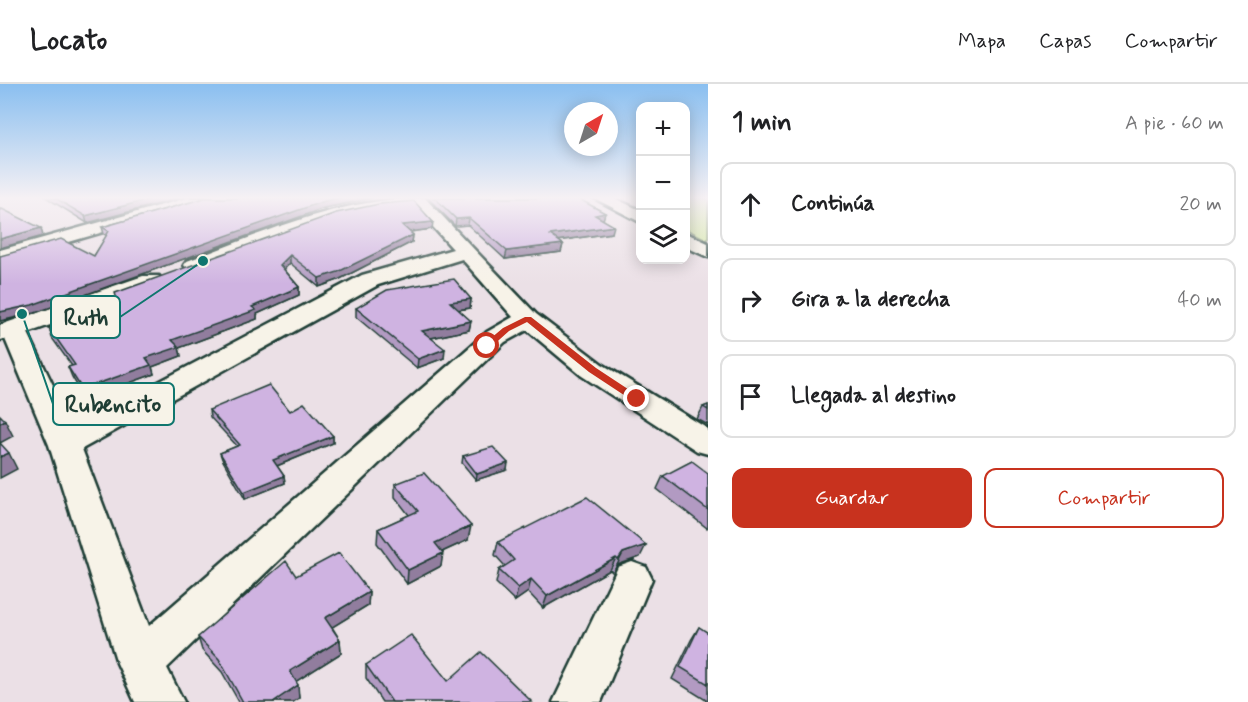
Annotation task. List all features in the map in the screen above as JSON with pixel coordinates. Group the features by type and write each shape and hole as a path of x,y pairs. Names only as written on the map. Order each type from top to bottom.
{"street":[{"path":"0,256 103,227"},
{"path":"160,702 140,663 65,445 7,332 296,227"},
{"path":"442,227 528,319 592,370 708,443"},
{"path":"690,241 708,250"},
{"path":"65,445 370,280 465,252"},
{"path":"140,663 496,337 528,319"},
{"path":"577,702 632,579"}],"green space":[{"path":"690,227 708,227 708,240 690,231"}],"building":[{"path":"0,227 41,228 0,239"},
{"path":"102,227 251,227 32,305 0,312 0,256 61,239 94,256 109,231"},
{"path":"298,227 404,227 413,235 338,272 319,278 290,255 280,265 299,287 252,307 256,310 172,340 179,347 146,358 151,365 82,389 68,367 75,365 49,328 117,299 115,293"},
{"path":"479,227 608,227 550,235 563,244 507,251"},
{"path":"454,279 471,299 450,302 471,321 422,331 445,349 418,359 356,308 387,290"},
{"path":"269,385 290,411 304,403 333,436 273,460 284,476 244,492 220,453 240,445 209,410"},
{"path":"0,443 9,453 0,457"},
{"path":"493,447 508,463 477,474 463,456"},
{"path":"692,461 708,473 708,510 663,476"},
{"path":"424,473 471,526 435,543 443,553 408,570 378,529 418,511 395,484"},
{"path":"587,497 646,545 623,553 618,560 616,558 547,596 531,579 518,588 499,570 514,560 498,542"},
{"path":"339,553 369,592 325,618 340,640 290,671 298,685 273,702 243,702 219,659 198,637 286,561 296,576"},
{"path":"699,627 708,633 708,684 680,667"},
{"path":"411,635 448,681 481,652 532,702 392,702 366,665"}],"place":[{"name":"Ruth","path":"203,261"},
{"name":"Rubencito","path":"22,314"}],"route":[{"path":"487,346 506,330 528,319 592,370 637,399"}]}
